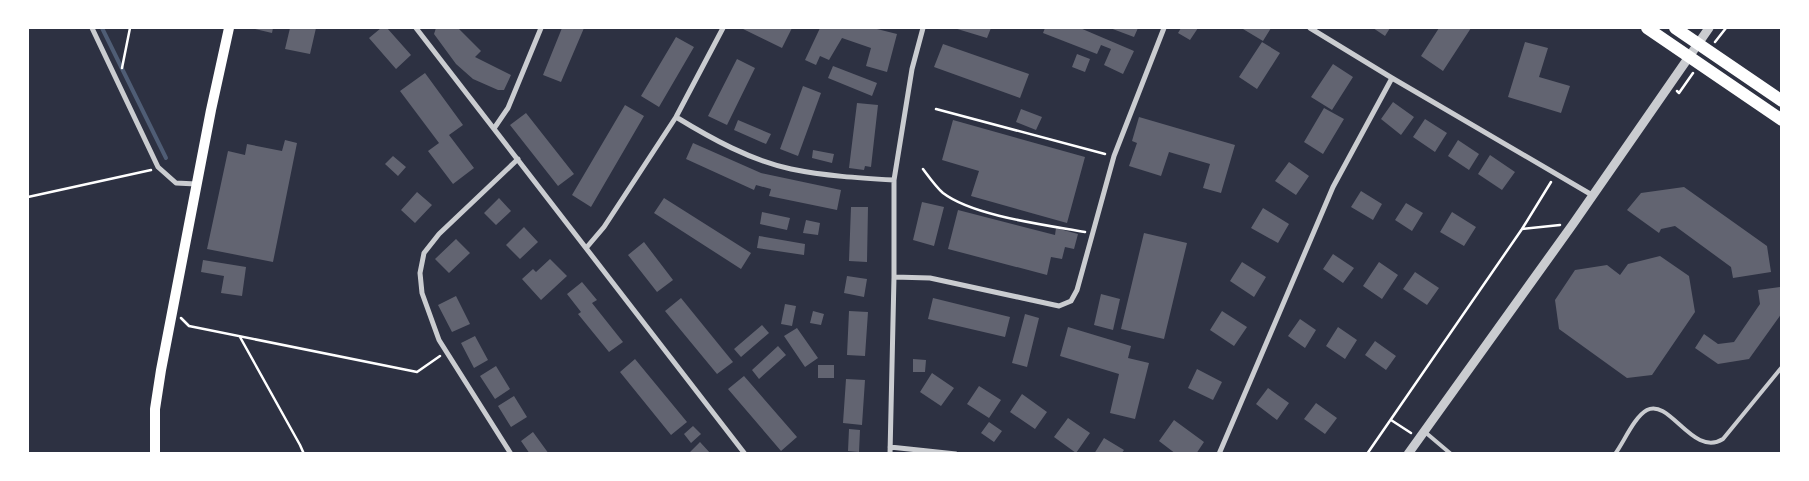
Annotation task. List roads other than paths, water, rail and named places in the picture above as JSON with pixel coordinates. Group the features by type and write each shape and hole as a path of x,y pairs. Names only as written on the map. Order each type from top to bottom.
{"highway":[{"path":"1647,28 1782,120"},
{"path":"1675,28 1782,101"}],"main road":[{"path":"155,454 155,409 172,309 229,28"}],"street":[{"path":"92,28 158,167 176,183 196,184"},
{"path":"416,28 495,127 745,454"},
{"path":"495,127 508,108 541,28"},
{"path":"587,248 604,228 676,117 722,28"},
{"path":"922,28 912,69 894,180 890,450 956,454"},
{"path":"894,277 930,278 1059,306 1071,301 1077,290 1094,233 1114,156 1164,28"},
{"path":"1310,28 1592,195"},
{"path":"1408,454 1573,224 1709,28"},
{"path":"1219,454 1334,187 1392,78"},
{"path":"676,117 703,134 741,153 790,169 835,176 894,180"},
{"path":"511,454 439,340 422,293 420,273 424,254 439,234 518,159"}],"lane":[{"path":"1614,454 1640,416 1648,410 1654,409 1662,412 1700,440 1708,444 1716,443 1723,438 1782,367"},
{"path":"1421,434 1451,454"},
{"path":"1618,449 1623,454"}],"waterway":[{"path":"102,28 166,158"}]}
